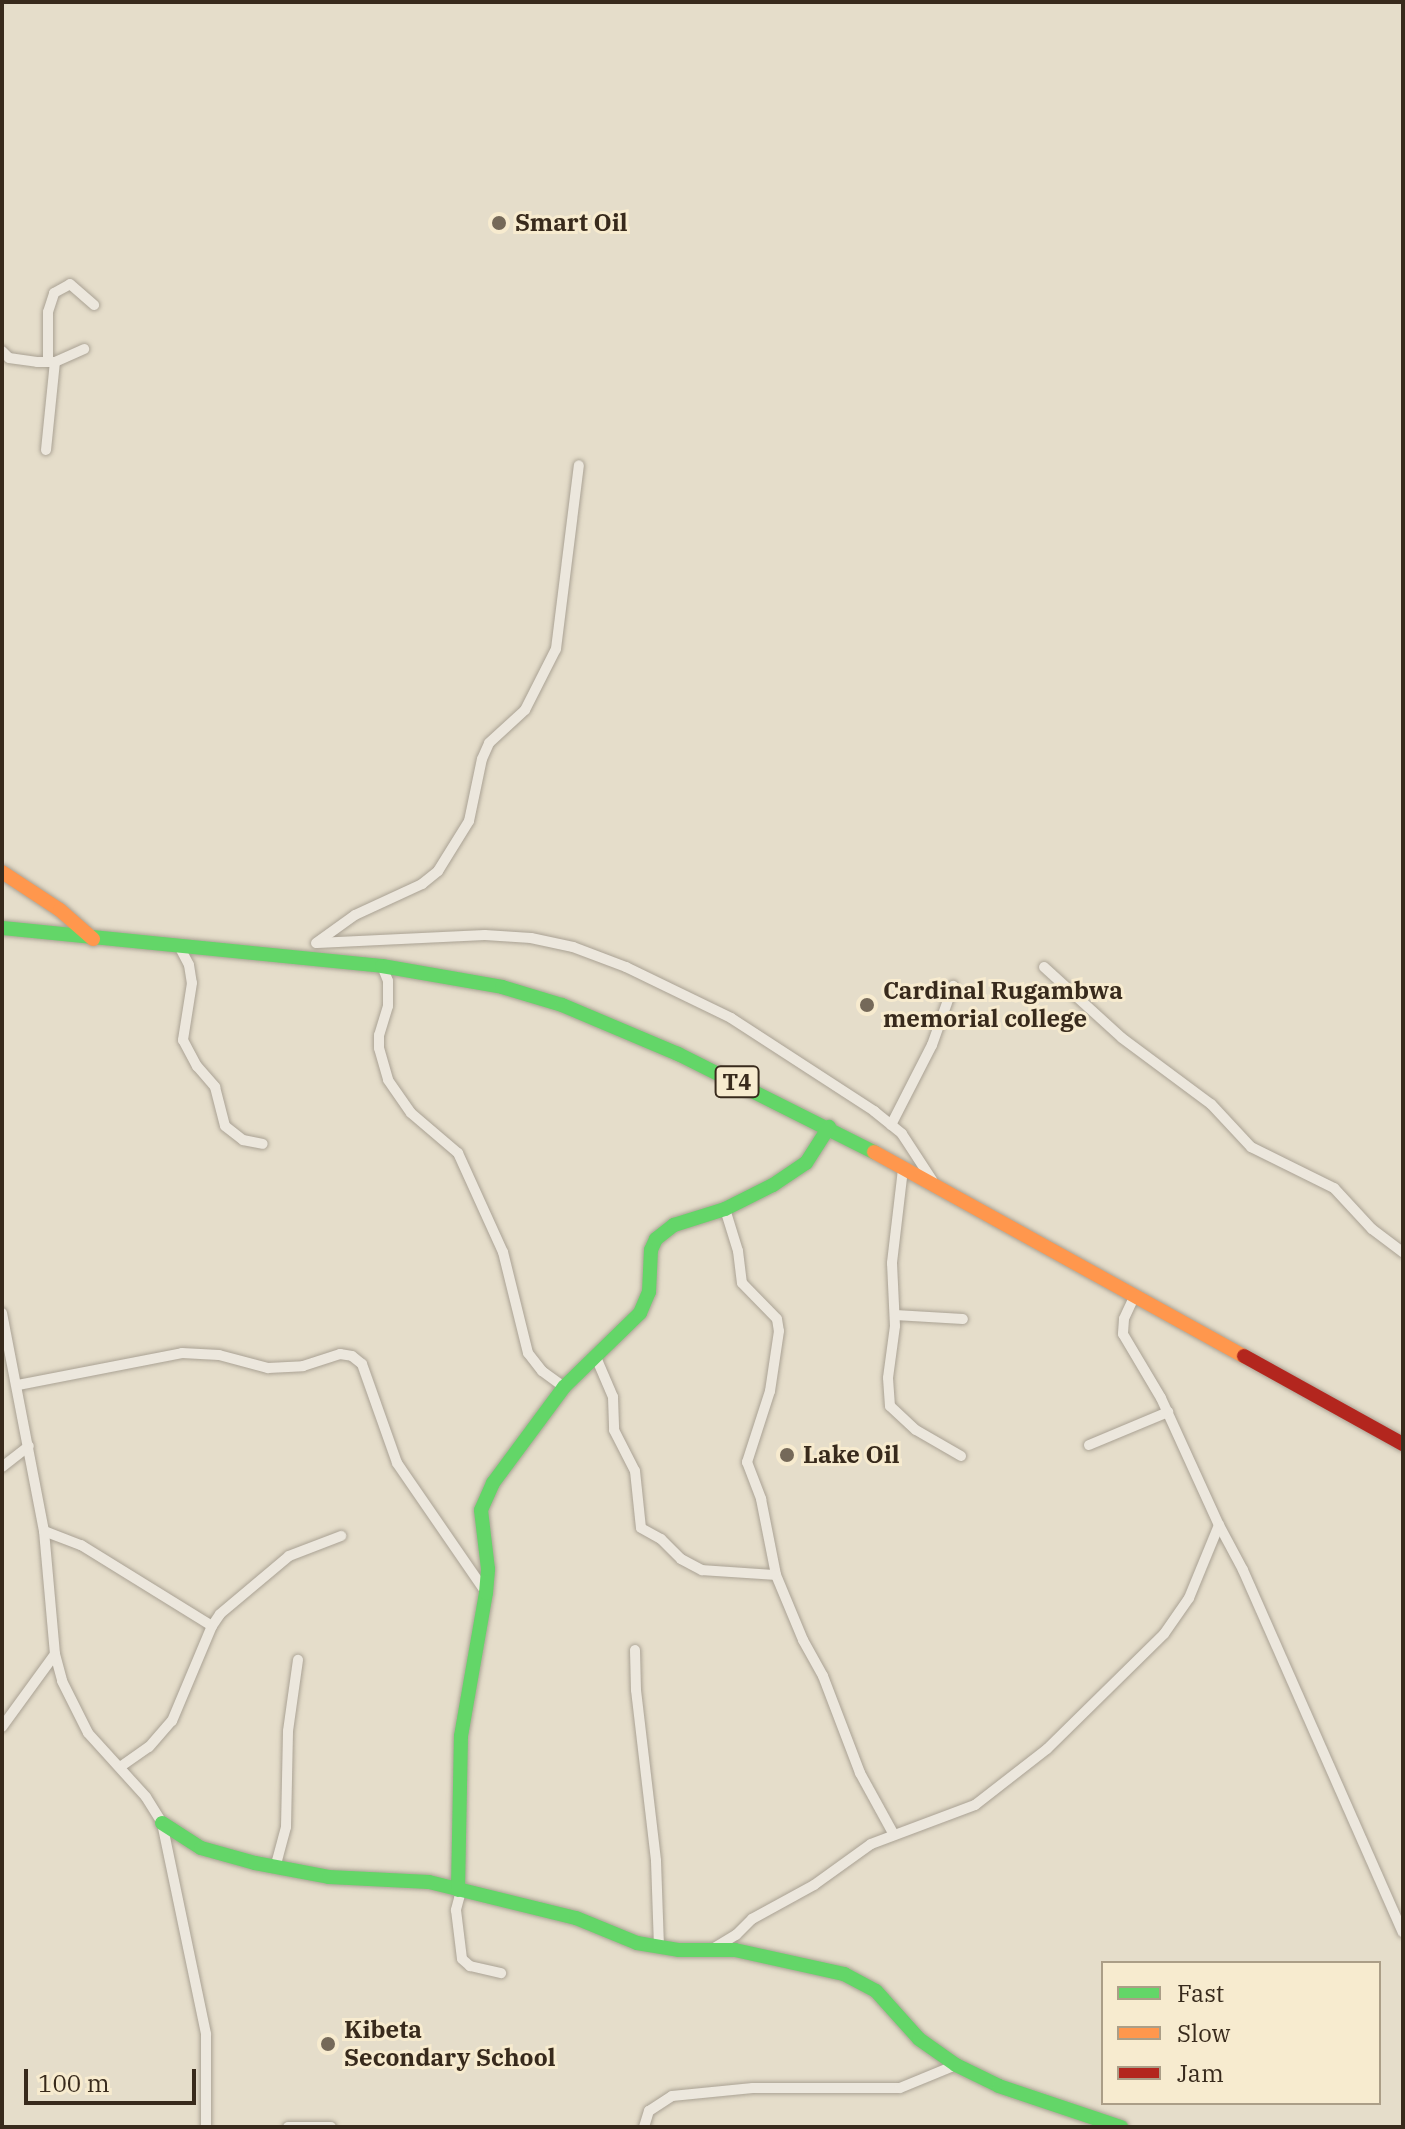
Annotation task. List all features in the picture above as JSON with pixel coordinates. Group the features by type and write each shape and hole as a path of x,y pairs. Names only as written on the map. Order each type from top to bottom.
{"main road":[{"path":"2,872 60,910 93,939"},
{"name":"T4","path":"2,928 382,966 502,987 562,1005 678,1054 829,1127 1401,1438"},
{"path":"460,1891 461,1736 486,1593 488,1569 481,1510 493,1483 564,1387 640,1313 649,1292 651,1250 656,1239 674,1225 725,1209 806,1163 829,1127"},
{"path":"162,1823 212,1852 275,1868 329,1877 414,1879 576,1918 620,1937 659,1948 712,1949 799,1963 863,1982 876,1991 919,2039 956,2065 999,2086 1121,2127"}],"street":[{"path":"46,450 52,362 48,312 54,293 59,287 70,284 94,305"},
{"path":"2,351 9,358 52,362 84,349"},
{"path":"302,956 355,915 422,884 438,871 469,821 482,759 489,743 525,710 556,649 579,465"},
{"path":"317,943 485,935 531,938 573,947 626,967 731,1018 891,1125 918,1155 934,1185"},
{"path":"179,946 189,965 192,983 183,1040 197,1066 215,1087 225,1126 243,1140 263,1144"},
{"path":"382,966 388,981 388,1006 379,1035 379,1048 388,1080 411,1113 458,1153 503,1252 528,1353 542,1371 564,1387"},
{"path":"1044,967 1122,1038 1211,1104 1251,1147 1334,1188 1372,1229 1403,1252"},
{"path":"891,1125 932,1045 953,986"},
{"path":"903,1169 892,1263 895,1315 888,1378 890,1406 906,1424 961,1456"},
{"path":"725,1209 738,1251 742,1283 777,1319 779,1331 770,1391 747,1462 761,1499 776,1575 803,1640 823,1676 860,1773 893,1833"},
{"path":"1135,1295 1124,1319 1123,1334 1168,1412 1243,1570 1403,1932"},
{"path":"2,1313 44,1531 55,1654 62,1681 88,1733 120,1767 162,1823 206,2034 206,2127"},
{"path":"895,1315 963,1319"},
{"path":"18,1385 182,1353 219,1355 268,1368 303,1366 340,1354 352,1356 362,1364 397,1463 486,1593"},
{"path":"595,1355 613,1397 614,1430 635,1471 641,1528 702,1570 776,1575"},
{"path":"1089,1445 1168,1412"},
{"path":"2,1467 29,1446"},
{"path":"712,1949 736,1935 767,1909 814,1885 863,1849 893,1833 975,1805 1047,1749 1140,1662 1180,1613 1219,1525"},
{"path":"44,1531 106,1559 212,1626"},
{"path":"120,1767 149,1747 172,1721 220,1614 289,1556 341,1536"},
{"path":"635,1650 636,1690 656,1861 659,1948"},
{"path":"2,1727 55,1654"},
{"path":"275,1868 286,1827 287,1742 298,1660"},
{"path":"460,1891 456,1910 462,1959 470,1966 501,1973"},
{"path":"644,2127 649,2111 672,2096 753,2088 900,2088 956,2065"},
{"path":"288,2127 331,2127"}],"traffic: fast":[{"path":"2,928 382,966 502,987 562,1005 678,1054 874,1152"},
{"path":"458,1890 461,1736 486,1593 488,1569 481,1510 493,1483 564,1387 640,1313 649,1292 651,1250 656,1239 674,1225 725,1209 773,1185 806,1163 829,1127"},
{"path":"162,1823 201,1848 255,1863 329,1877 429,1882 576,1918 637,1943 679,1950 735,1950 844,1974 876,1991 919,2039 956,2065 999,2086 1121,2127"}],"traffic: slow":[{"path":"2,872 60,910 93,939"},
{"path":"874,1152 1244,1356"}],"traffic: jam":[{"path":"1244,1356 1403,1444"}],"place":[{"name":"Smart Oil","path":"499,223"},
{"name":"Cardinal Rugambwa memorial college","path":"867,1005"},
{"name":"Lake Oil","path":"787,1455"},
{"name":"Kibeta Secondary School","path":"328,2044"}]}
